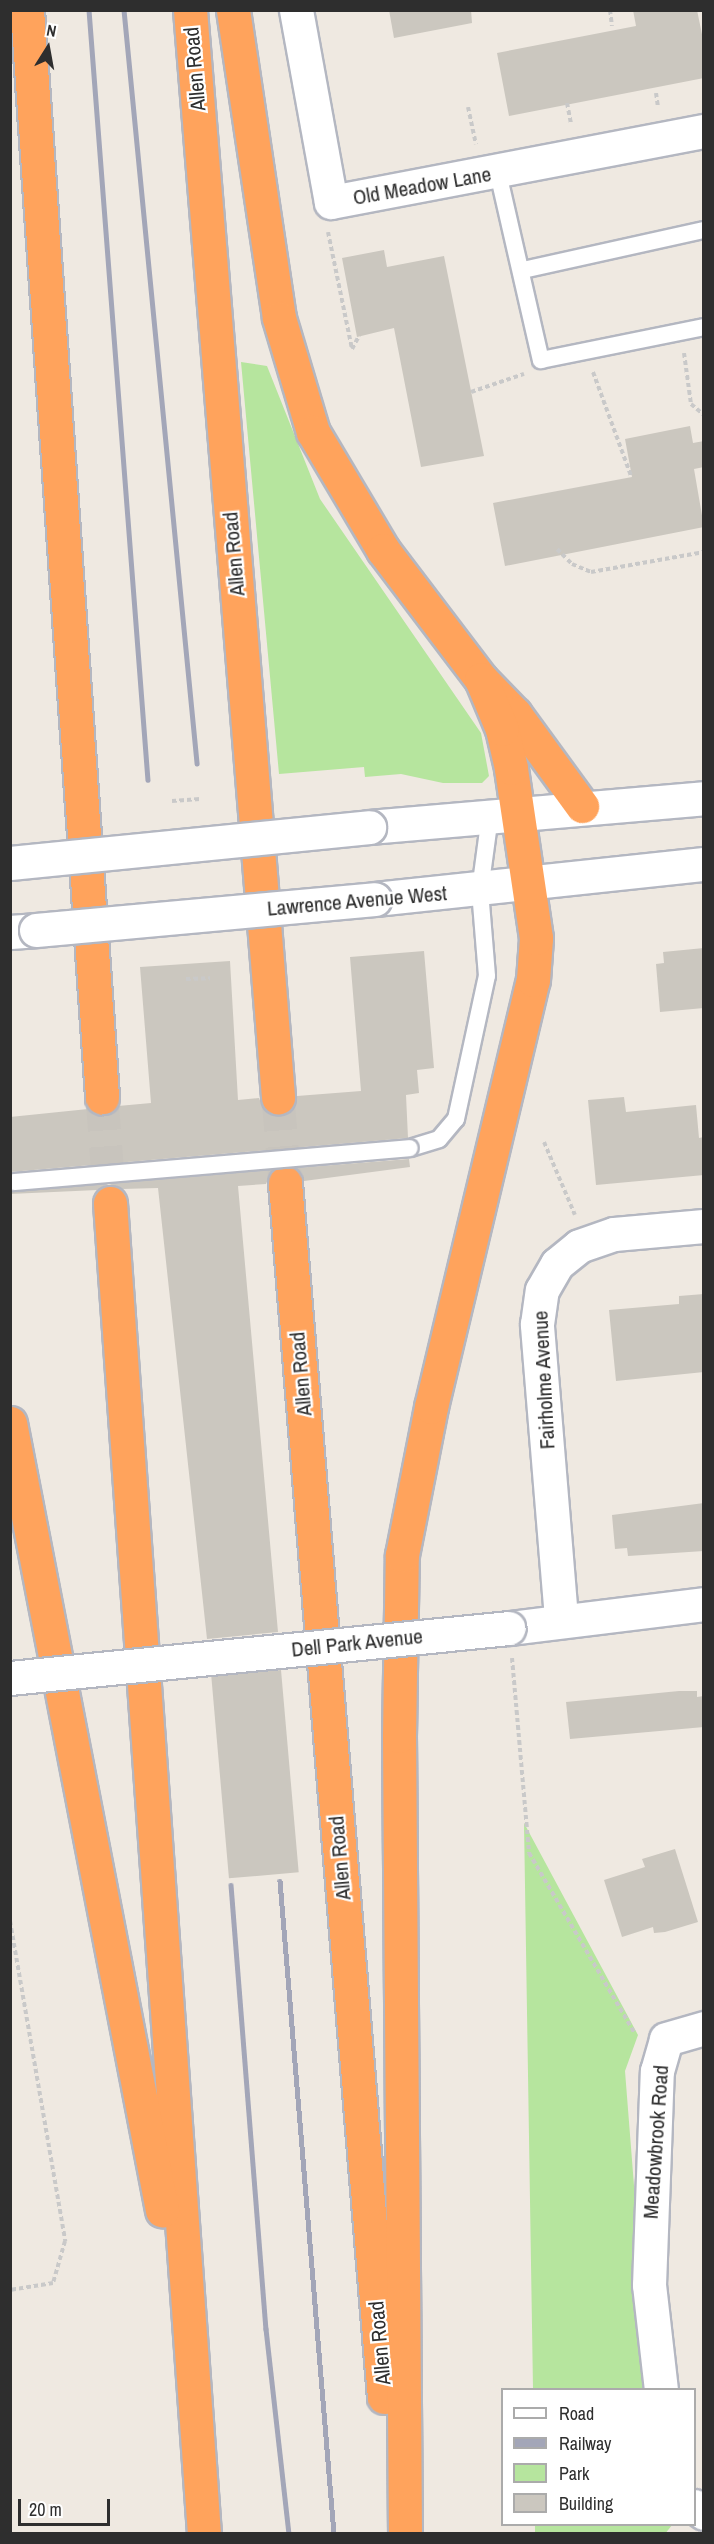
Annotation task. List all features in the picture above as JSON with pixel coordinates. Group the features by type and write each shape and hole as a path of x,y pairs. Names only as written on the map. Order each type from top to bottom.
{"highway":[{"path":"27,10 102,1097"},
{"name":"Allen Road","path":"190,10 278,1097"},
{"path":"233,10 279,318 313,432 383,550 481,679 515,714 582,806"},
{"path":"405,2534 399,1748 402,1555 431,1407 533,980 536,938 529,885 503,814 502,729 481,679"},
{"name":"Allen Road","path":"285,1184 396,2534"},
{"path":"110,1203 204,2534"},
{"path":"10,1423 190,2353"}],"street":[{"name":"Old Meadow Lane","path":"296,10 331,202 498,173 704,130"},
{"path":"10,863 582,806 704,798"},
{"name":"Lawrence Avenue West","path":"10,932 480,890 704,864"},
{"name":"Fairholme Avenue","path":"561,1618 537,1324 542,1290 556,1264 587,1244 615,1234 704,1226"},
{"name":"Dell Park Avenue","path":"10,1678 509,1628 561,1618 704,1604"},
{"name":"Meadowbrook Road","path":"661,2388 649,2285 657,2071 666,2039 704,2028"}],"lane":[{"path":"498,173 523,270 541,360 704,327"},
{"path":"523,270 704,230"},
{"path":"12,1182 410,1148 439,1139 456,1119 487,976 480,890 503,814"}],"path":[{"path":"610,10 612,26"},
{"path":"331,202 326,221 352,349 359,336"},
{"path":"681,332 691,404 704,415"},
{"path":"585,351 631,476"},
{"path":"471,392 521,377 541,360"},
{"path":"557,549 572,564 591,572 704,552"},
{"path":"172,801 200,799"},
{"path":"186,979 210,978"},
{"path":"544,1142 587,1244"},
{"path":"509,1628 529,1853 657,2071"},
{"path":"10,1921 65,2241 53,2283 10,2290"}],"green space":[{"path":"241,362 267,366 320,499 481,733 489,776 482,783 443,783 401,774 365,777 364,767 279,774"},
{"path":"524,1823 638,2035 625,2071 650,2388 533,2388"},
{"path":"535,2526 671,2526 665,2534 535,2533"}],"building":[{"path":"389,10 471,10 472,23 394,38"},
{"path":"633,10 697,10 704,44 704,78 509,116 497,53 636,26"},
{"path":"384,250 387,267 444,256 484,456 421,467 394,328 357,337 342,258"},
{"path":"690,426 693,443 704,441 704,467 694,469 704,527 505,566 493,503 632,477 625,439"},
{"path":"704,948 704,1008 660,1012 656,964 664,963 663,952"},
{"path":"424,951 434,1068 417,1070 419,1093 406,1095 408,1138 10,1172 10,1117 88,1109 104,1116 118,1106 151,1103 140,967 230,961 238,1100 259,1098 263,1108 279,1116 289,1112 297,1096 361,1091 350,957"},
{"path":"624,1097 626,1112 696,1105 699,1138 704,1137 704,1175 596,1185 588,1100"},
{"path":"409,1159 410,1167 304,1181 296,1168"},
{"path":"272,1170 266,1184 238,1186 278,1632 207,1639 158,1188 122,1189 109,1184"},
{"path":"108,1184 97,1190 10,1194 10,1192"},
{"path":"704,1294 704,1372 616,1381 609,1310 679,1304 679,1296"},
{"path":"704,1503 704,1551 628,1556 627,1548 615,1549 612,1515"},
{"path":"281,1670 299,1872 229,1878 211,1676"},
{"path":"697,1691 697,1697 704,1696 704,1727 570,1739 566,1702"},
{"path":"675,1849 698,1922 665,1932 654,1933 653,1927 622,1937 604,1880 645,1867 642,1859"}],"tunnel":[{"path":"102,1097 110,1203"},
{"path":"278,1097 285,1183"}],"railway":[{"path":"89,10 148,780"},
{"path":"124,10 197,763"},
{"path":"280,1881 334,2534"},
{"path":"231,1885 266,2329 289,2534"}]}
